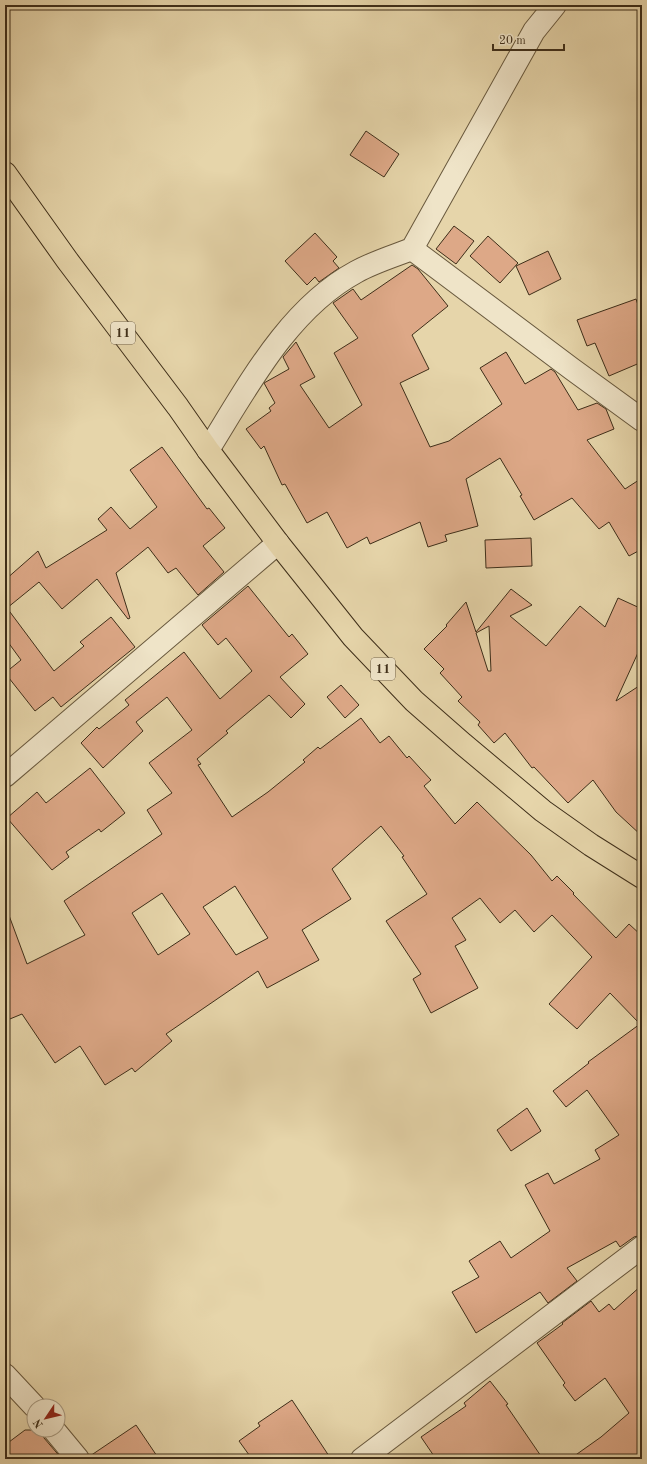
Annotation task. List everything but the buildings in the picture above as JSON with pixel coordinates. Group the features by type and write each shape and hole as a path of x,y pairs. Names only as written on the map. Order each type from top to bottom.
{"highway":[{"name":"11","path":"5,173 178,407 208,450 278,543 353,637 414,701 543,811 591,845 642,877"}],"street":[{"path":"208,450 270,352 316,301 356,272 382,260 412,249 534,31 555,5"},
{"path":"412,249 642,420"},
{"path":"5,776 278,543"},
{"path":"362,1459 642,1248"},
{"path":"5,1374 27,1398"},
{"path":"61,1438 78,1459"}]}
